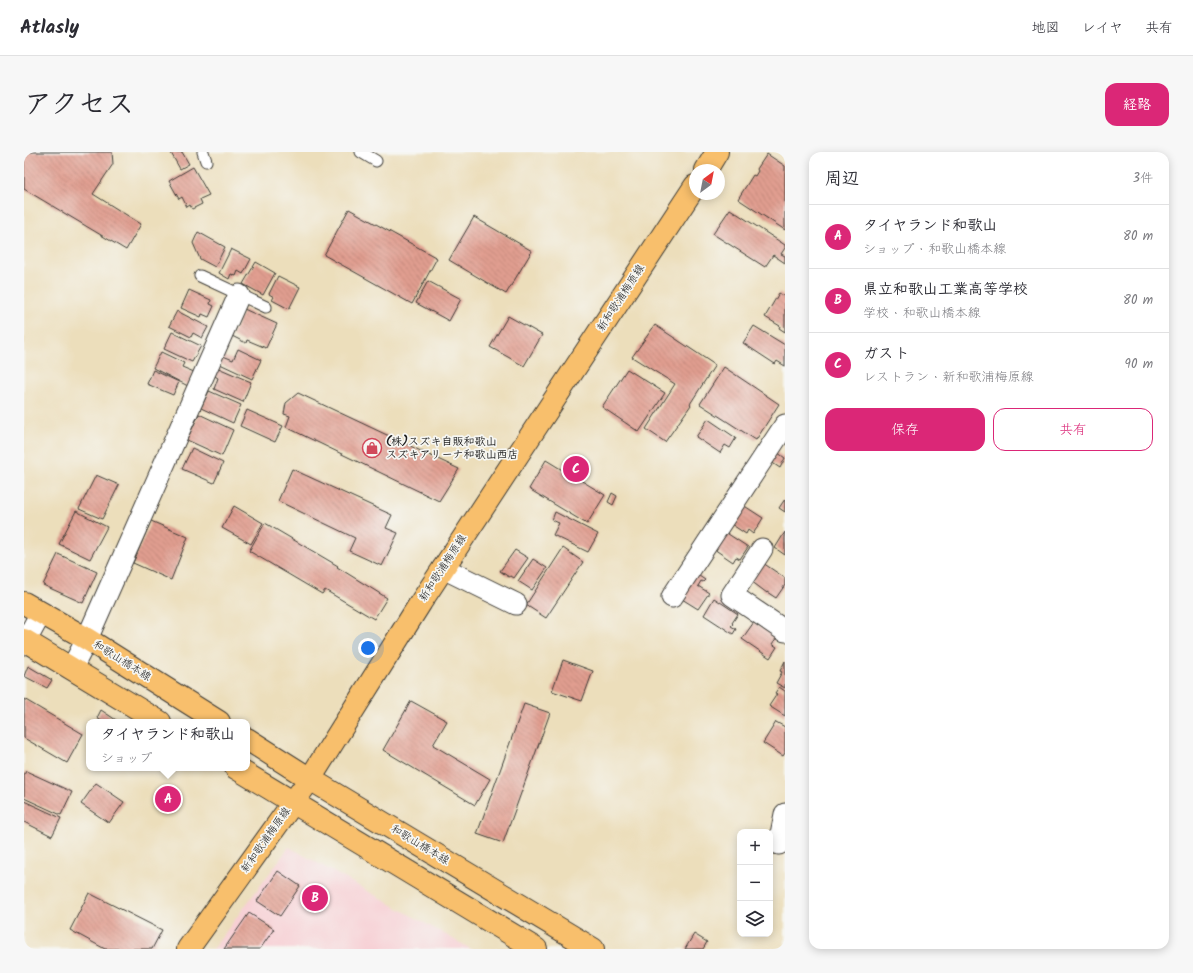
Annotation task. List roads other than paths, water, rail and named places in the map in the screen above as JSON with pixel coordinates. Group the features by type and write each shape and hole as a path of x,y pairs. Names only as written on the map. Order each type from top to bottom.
{"main road":[{"path":"710,164 717,152"},
{"name":"新和歌浦梅原線","path":"188,949 292,802 310,779 443,568 689,195"},
{"name":"和歌山橋本線","path":"33,608 87,639 214,719"},
{"path":"24,642 72,668 155,719"},
{"name":"和歌山橋本線","path":"250,741 310,779 593,949"},
{"path":"241,771 536,949"}],"street":[{"path":"72,668 87,639 239,295"},
{"path":"672,597 785,425"},
{"path":"762,549 732,595 785,631"},
{"path":"443,568 516,604"},
{"path":"24,642 33,608"},
{"path":"779,844 785,814"}],"lane":[{"path":"361,152 376,161"},
{"path":"200,276 266,307"}],"place":[{"name":"(株)スズキ自販和歌山 スズキアリーナ和歌山西店","path":"372,448"},
{"name":"ガスト","path":"576,469"},
{"name":"タイヤランド和歌山","path":"168,799"},
{"name":"県立和歌山工業高等学校","path":"315,898"}]}
